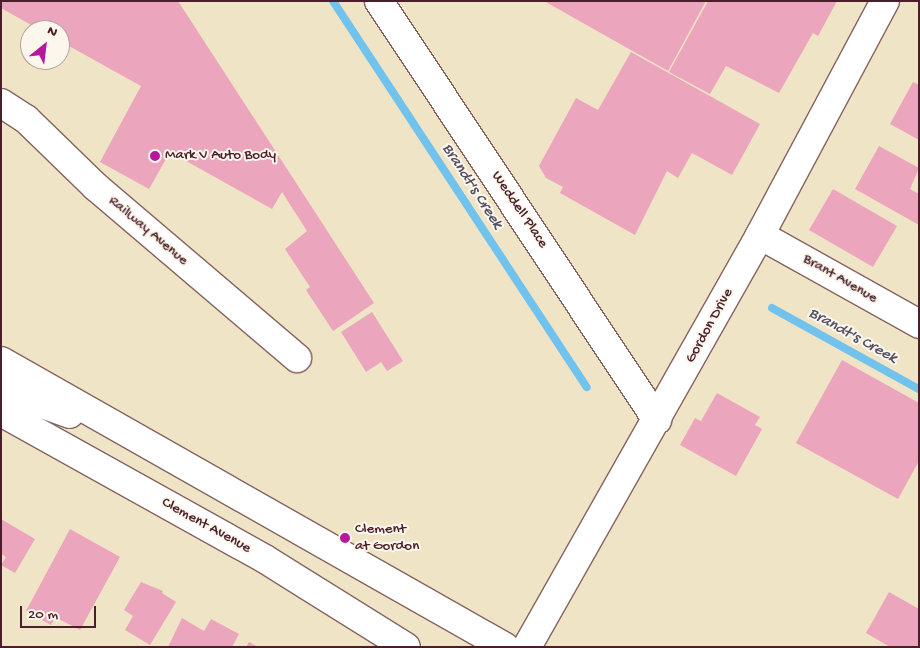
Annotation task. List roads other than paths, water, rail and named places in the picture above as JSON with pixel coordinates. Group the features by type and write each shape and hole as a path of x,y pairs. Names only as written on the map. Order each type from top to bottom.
{"street":[{"name":"Weddell Place","path":"380,1 657,420"},
{"name":"Gordon Drive","path":"527,647 760,235 885,1"},
{"name":"Railway Avenue","path":"1,103 26,119 96,187 297,358"},
{"name":"Brant Avenue","path":"760,235 919,324"},
{"path":"1,361 505,647"},
{"path":"1,390 140,439"},
{"name":"Clement Avenue","path":"1,412 265,559 406,647"},
{"path":"367,623 380,647"}],"waterway":[{"name":"Brandt's Creek","path":"333,1 587,387"},
{"name":"Brandt's Creek","path":"772,308 919,389"}],"place":[{"name":"Mark V Auto Body","path":"155,156"},
{"name":"Clement at Gordon","path":"345,538"}]}
